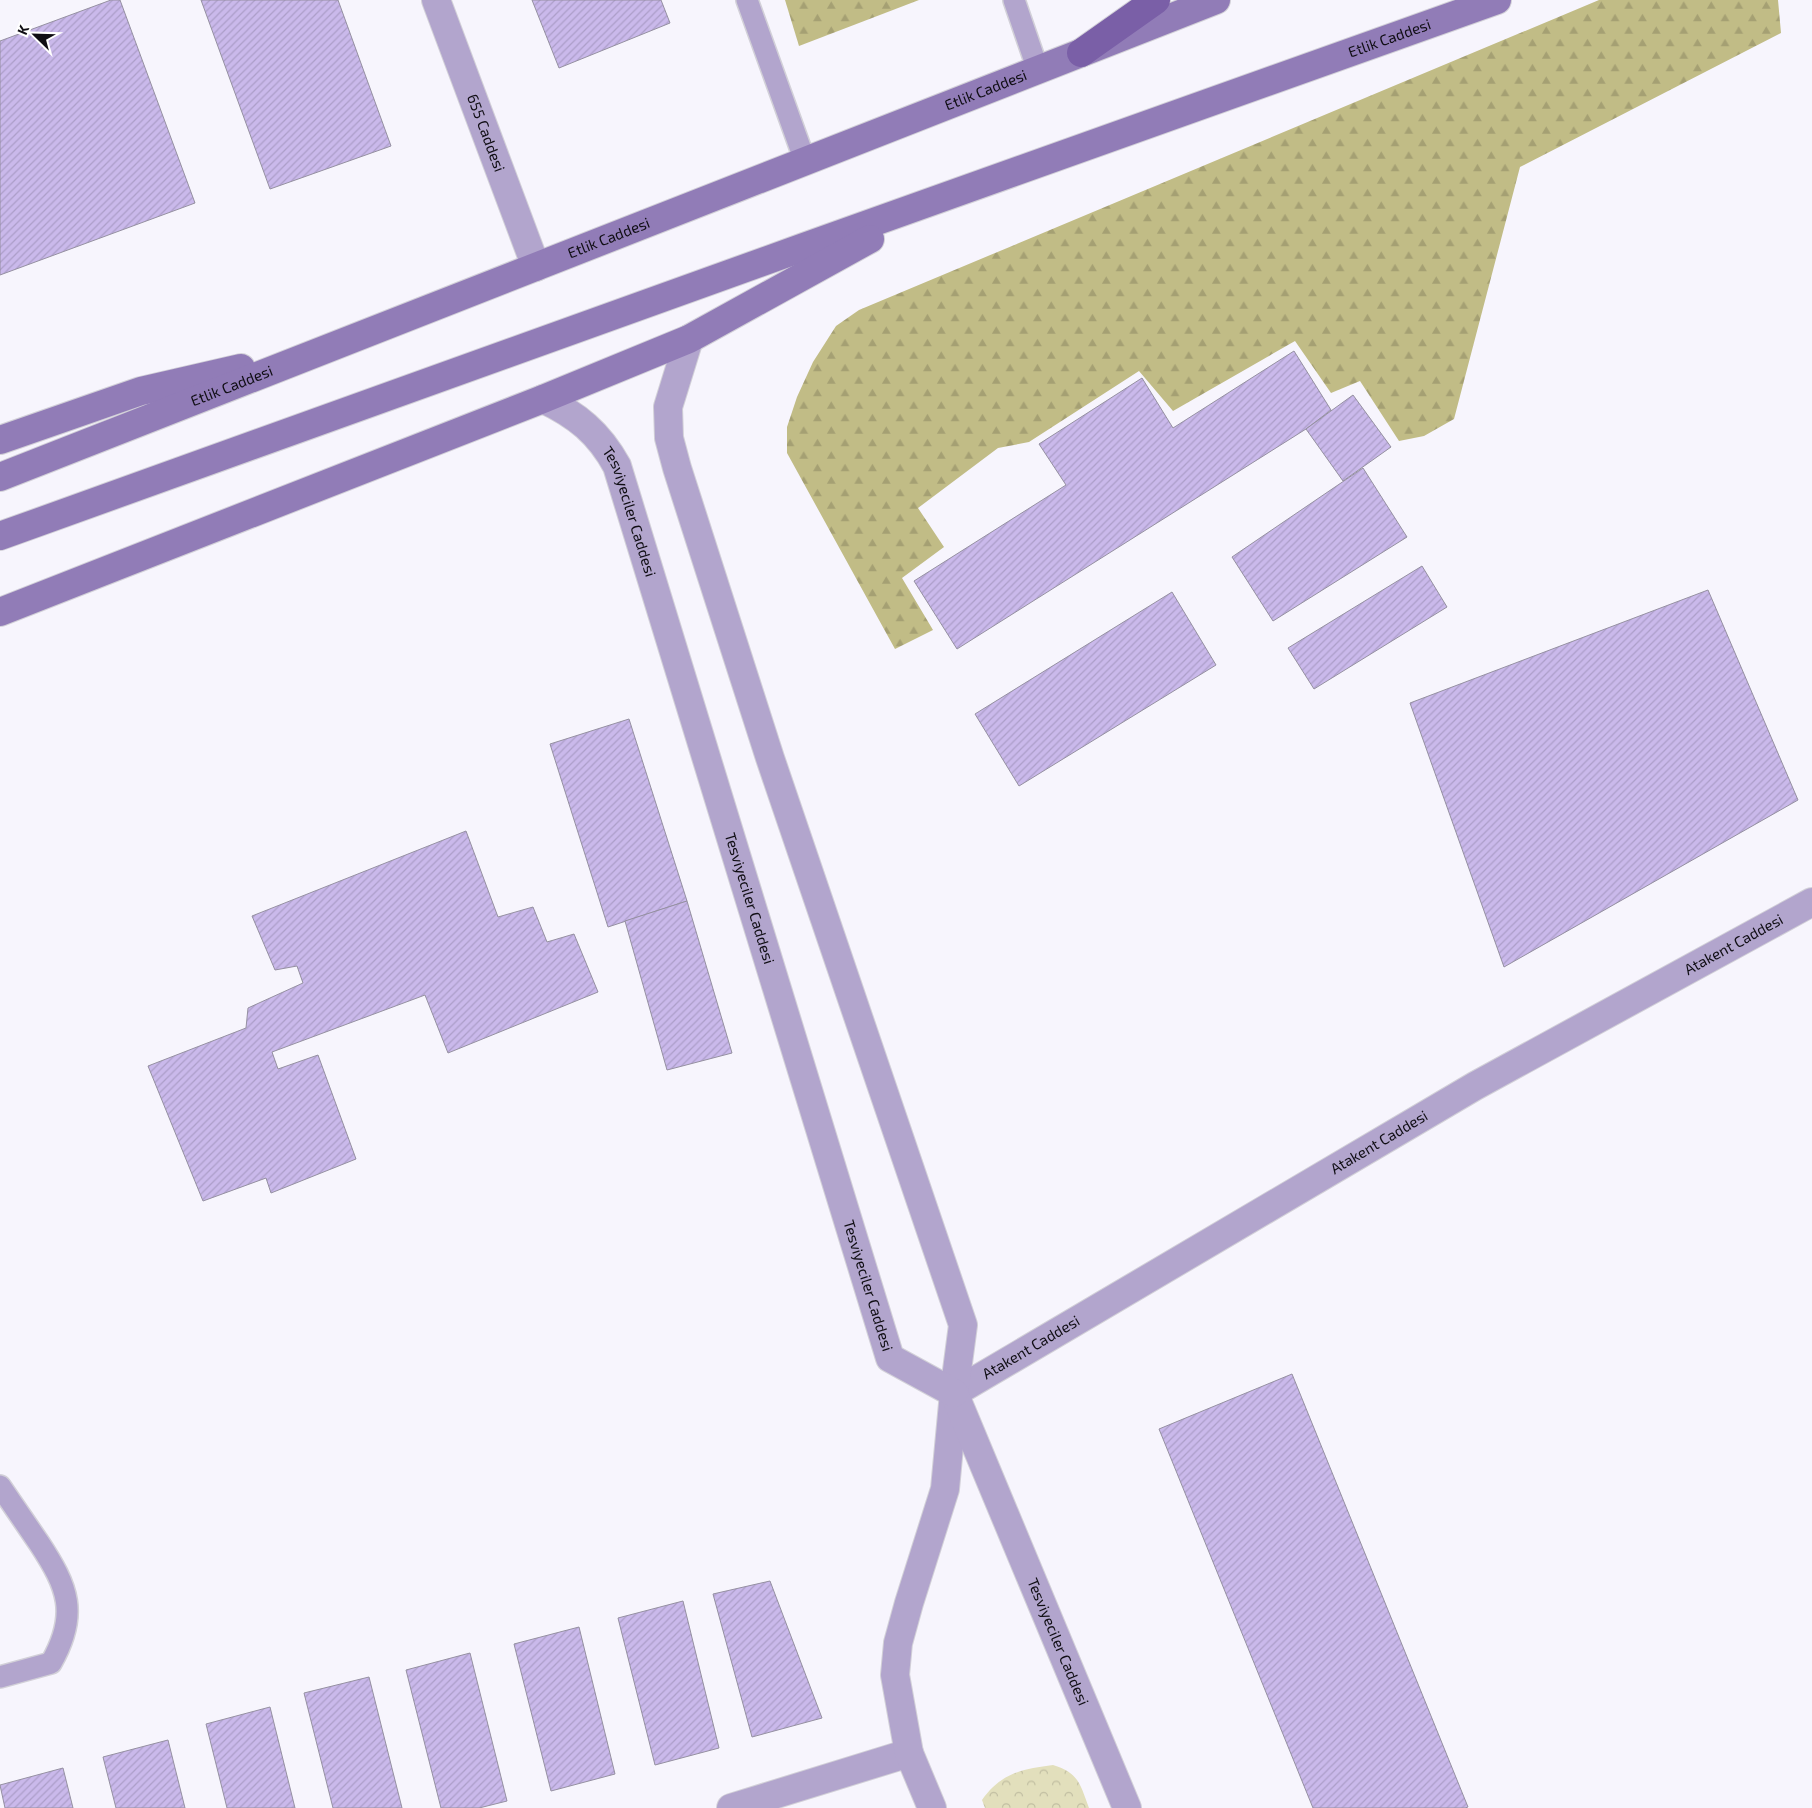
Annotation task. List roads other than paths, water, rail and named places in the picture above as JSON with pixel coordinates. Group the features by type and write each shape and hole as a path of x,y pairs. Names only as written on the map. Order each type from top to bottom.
{"main road":[{"path":"1082,52 1156,0"},
{"name":"Etlik Caddesi","path":"0,477 1216,0"},
{"name":"Etlik Caddesi","path":"0,536 338,412 1497,0"},
{"name":"Etlik Caddesi","path":"0,612 543,399 689,339 943,198"},
{"path":"0,440 141,391 332,348"}],"street":[{"name":"655 Caddesi","path":"436,0 536,267"},
{"name":"Tesviyeciler Caddesi","path":"689,339 668,406 669,438 677,468 774,768 962,1325 954,1393 1126,1808"},
{"name":"Tesviyeciler Caddesi","path":"543,399 565,409 587,426 606,446 617,466 890,1358 954,1393"},
{"name":"Atakent Caddesi","path":"954,1393 1475,1086 1812,902"},
{"path":"932,1808 909,1753 895,1675 898,1643 945,1489 954,1393"},
{"path":"731,1808 909,1753"}],"lane":[{"path":"747,0 805,161"},
{"path":"1014,0 1038,70"},
{"path":"0,1486 58,1572 66,1591 68,1612 66,1632 52,1663 0,1676"}]}
